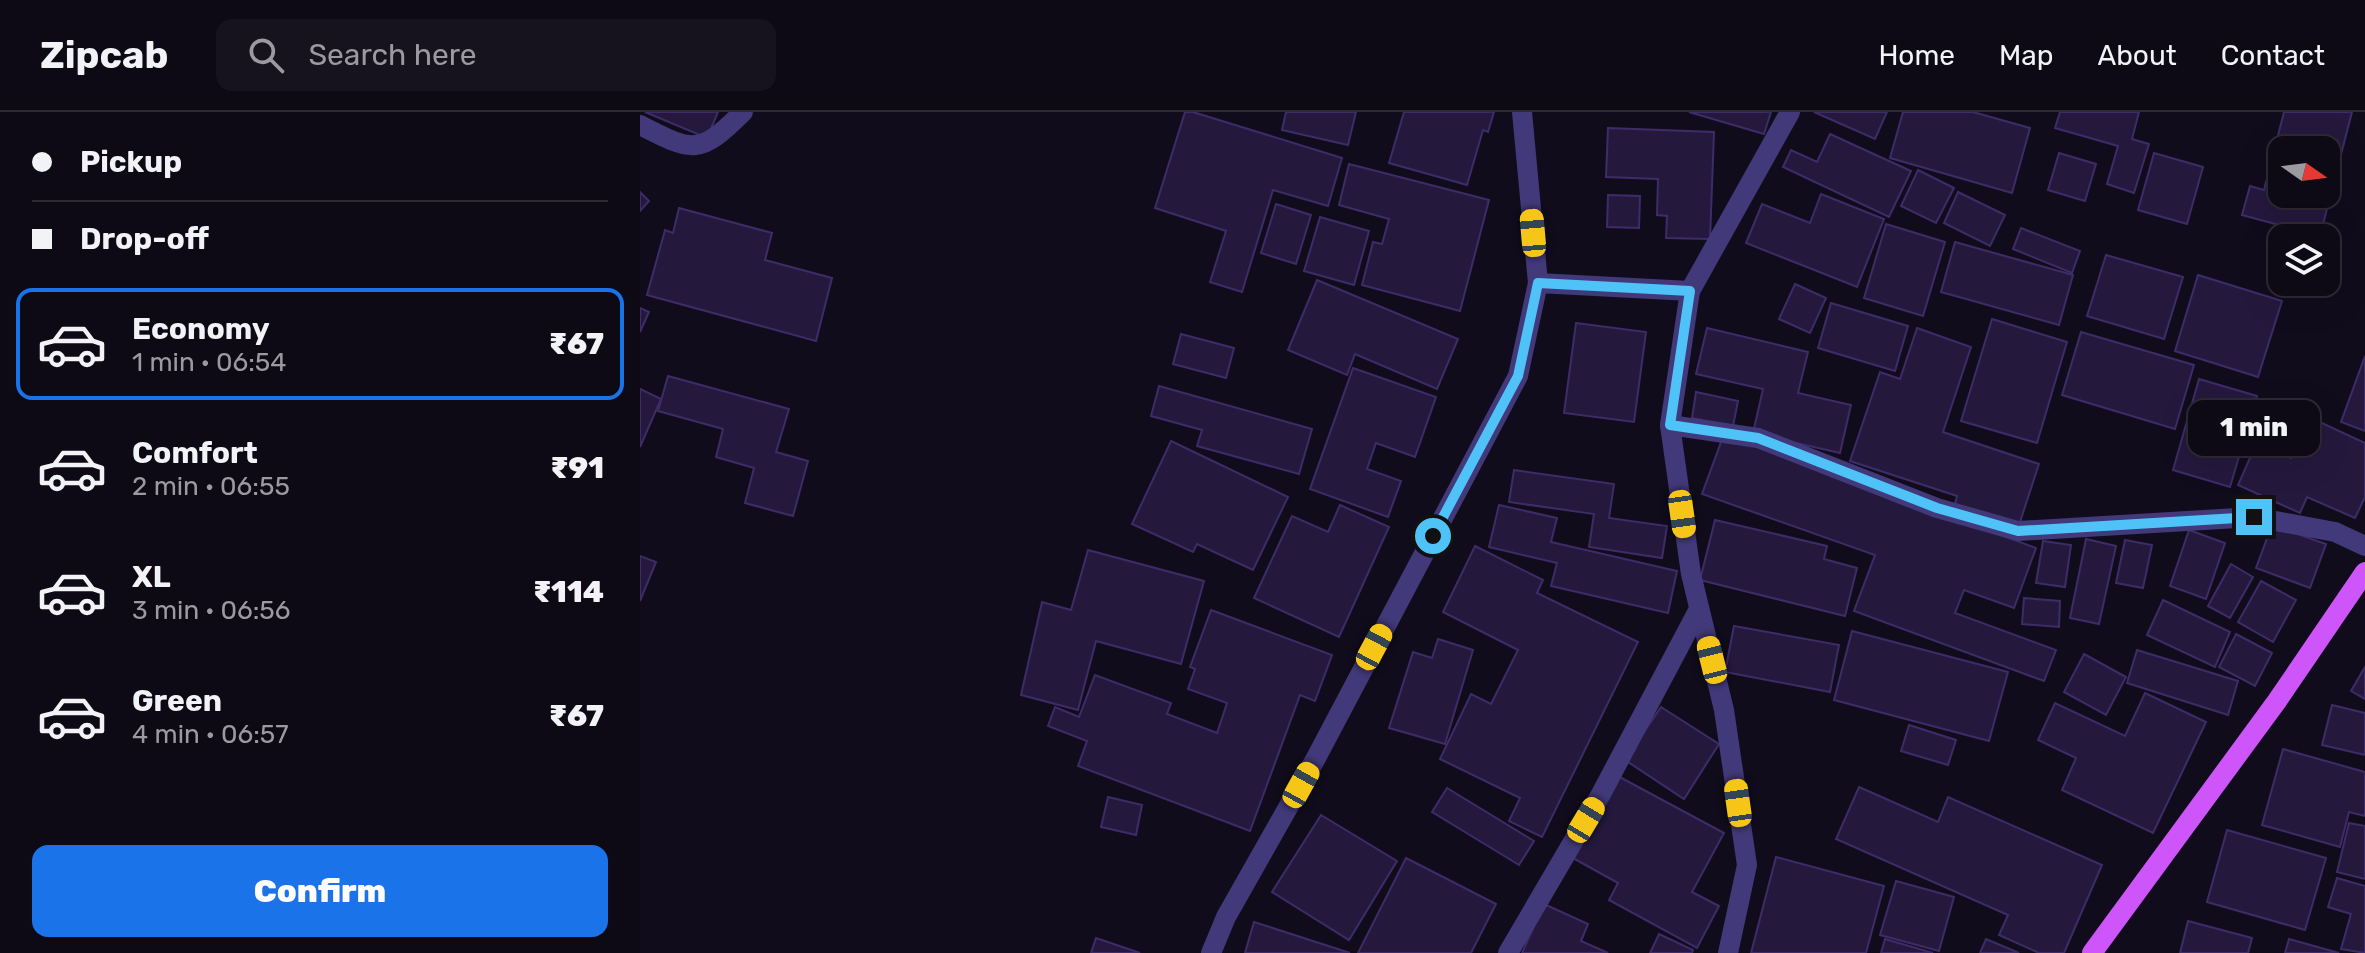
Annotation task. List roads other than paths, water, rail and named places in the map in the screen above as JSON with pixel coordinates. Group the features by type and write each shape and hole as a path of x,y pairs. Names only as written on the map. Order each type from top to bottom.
{"main road":[{"path":"2092,953 2277,701 2365,572"}],"street":[{"path":"640,125 679,145 699,146 719,135 743,112"},
{"path":"1211,953 1226,917 1316,758 1518,376 1538,283 1522,112"},
{"path":"1728,953 1747,865 1724,710 1691,574 1670,425 1690,291 1790,112"},
{"path":"1538,283 1690,291"},
{"path":"1670,425 1758,438 1937,508 2018,531 2254,517 2335,532 2365,546"},
{"path":"1508,953 1601,794 1699,609"}]}
